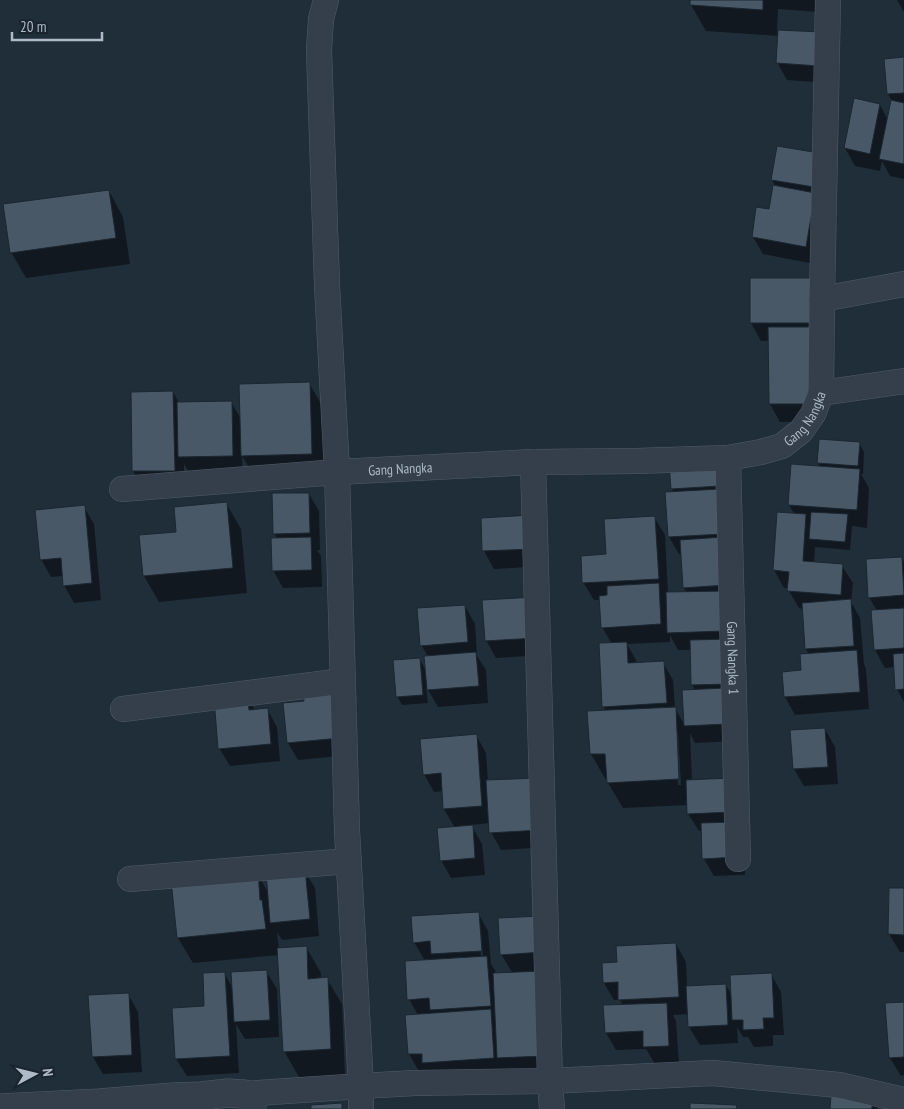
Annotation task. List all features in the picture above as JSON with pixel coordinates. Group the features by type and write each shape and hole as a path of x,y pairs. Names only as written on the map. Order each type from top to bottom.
{"street":[{"path":"326,0 321,19 318,50 327,285 337,472 349,861 361,1098"},
{"name":"Gang Nangka","path":"122,489 337,472 533,462 728,458 782,446 801,431 812,414 821,393 828,0"},
{"path":"822,299 904,284"},
{"path":"821,393 904,381"},
{"name":"Gang Nangka 1","path":"728,458 738,859"},
{"path":"533,462 552,1109"},
{"path":"123,708 343,680"},
{"path":"130,879 349,861"},
{"path":"0,1108 201,1096 228,1092 248,1101 361,1098 415,1083 550,1081 714,1073 839,1085 899,1096"}],"building":[{"path":"690,0 763,0 763,10 690,5"},
{"path":"778,30 821,32 819,66 776,63"},
{"path":"904,57 904,93 887,94 884,59"},
{"path":"854,98 880,104 870,154 844,148"},
{"path":"891,100 904,103 904,164 879,159"},
{"path":"777,146 819,153 814,187 771,180"},
{"path":"773,185 815,193 806,247 752,237 756,207 769,209"},
{"path":"109,190 116,238 10,253 3,204"},
{"path":"750,278 814,278 815,323 750,323"},
{"path":"768,327 815,327 815,404 769,404"},
{"path":"310,382 312,454 241,456 239,384"},
{"path":"173,391 175,471 132,471 131,392"},
{"path":"232,401 233,456 178,457 177,402"},
{"path":"819,439 860,442 858,466 817,463"},
{"path":"718,460 720,486 671,489 669,463"},
{"path":"791,464 860,469 857,510 788,505"},
{"path":"720,489 723,534 668,537 665,492"},
{"path":"272,493 309,493 310,533 273,534"},
{"path":"227,502 233,568 143,576 139,535 176,532 174,507"},
{"path":"85,505 92,583 63,586 61,558 40,560 35,510"},
{"path":"777,512 806,514 803,561 843,564 841,595 787,591 789,572 773,570"},
{"path":"811,512 848,514 845,542 809,539"},
{"path":"531,515 533,549 482,551 481,518"},
{"path":"655,516 659,579 582,583 581,556 606,554 604,519"},
{"path":"311,537 312,570 272,571 271,538"},
{"path":"723,537 726,585 683,588 680,540"},
{"path":"902,557 904,595 868,598 866,559"},
{"path":"659,583 661,624 601,628 599,596 607,595 607,586"},
{"path":"725,591 726,631 667,633 666,592"},
{"path":"535,597 536,638 485,641 482,600"},
{"path":"851,599 854,646 805,649 802,603"},
{"path":"465,605 468,642 420,646 417,608"},
{"path":"904,608 904,648 874,650 871,610"},
{"path":"729,639 729,684 691,685 690,640"},
{"path":"627,642 628,663 664,661 667,703 602,707 599,643"},
{"path":"857,650 860,692 784,697 782,672 801,670 800,654"},
{"path":"476,652 479,686 427,690 424,656"},
{"path":"904,653 904,689 895,690 893,654"},
{"path":"420,658 423,695 396,697 393,660"},
{"path":"725,688 727,724 684,726 682,690"},
{"path":"335,689 340,738 287,743 283,703 304,701 303,692"},
{"path":"247,694 249,710 268,708 271,744 218,749 214,698"},
{"path":"676,707 679,779 607,783 605,754 590,754 587,711"},
{"path":"825,728 828,767 793,769 790,730"},
{"path":"477,734 482,806 443,809 441,773 423,775 420,739"},
{"path":"538,778 541,830 489,833 486,780"},
{"path":"731,778 732,812 687,814 686,780"},
{"path":"734,822 736,857 702,859 701,823"},
{"path":"473,825 475,858 440,861 437,828"},
{"path":"305,869 310,919 270,923 266,872"},
{"path":"258,871 260,900 262,900 266,929 177,938 171,880"},
{"path":"889,888 904,888 904,935 888,934"},
{"path":"479,912 482,951 431,954 430,941 413,943 411,916"},
{"path":"541,916 543,952 500,955 498,918"},
{"path":"676,943 679,997 618,1000 618,982 603,983 602,963 617,962 616,946"},
{"path":"307,946 308,979 328,977 331,1049 283,1052 277,948"},
{"path":"487,956 491,1006 430,1010 429,998 407,1000 405,961"},
{"path":"267,970 270,1020 234,1022 231,972"},
{"path":"541,971 545,1056 497,1058 493,973"},
{"path":"225,972 230,1056 175,1059 172,1008 204,1006 203,973"},
{"path":"772,973 774,1018 763,1018 764,1029 743,1030 743,1020 732,1020 730,975"},
{"path":"726,984 728,1025 688,1027 686,986"},
{"path":"129,993 132,1055 92,1057 88,995"},
{"path":"904,1002 904,1057 889,1058 885,1003"},
{"path":"667,1003 669,1046 643,1047 643,1031 605,1033 603,1005"},
{"path":"491,1009 494,1058 422,1063 422,1054 408,1054 405,1015"},
{"path":"831,1095 872,1097 872,1109 830,1109"},
{"path":"342,1103 342,1109 311,1109 311,1105"},
{"path":"690,1103 737,1105 736,1109 690,1109"}]}
